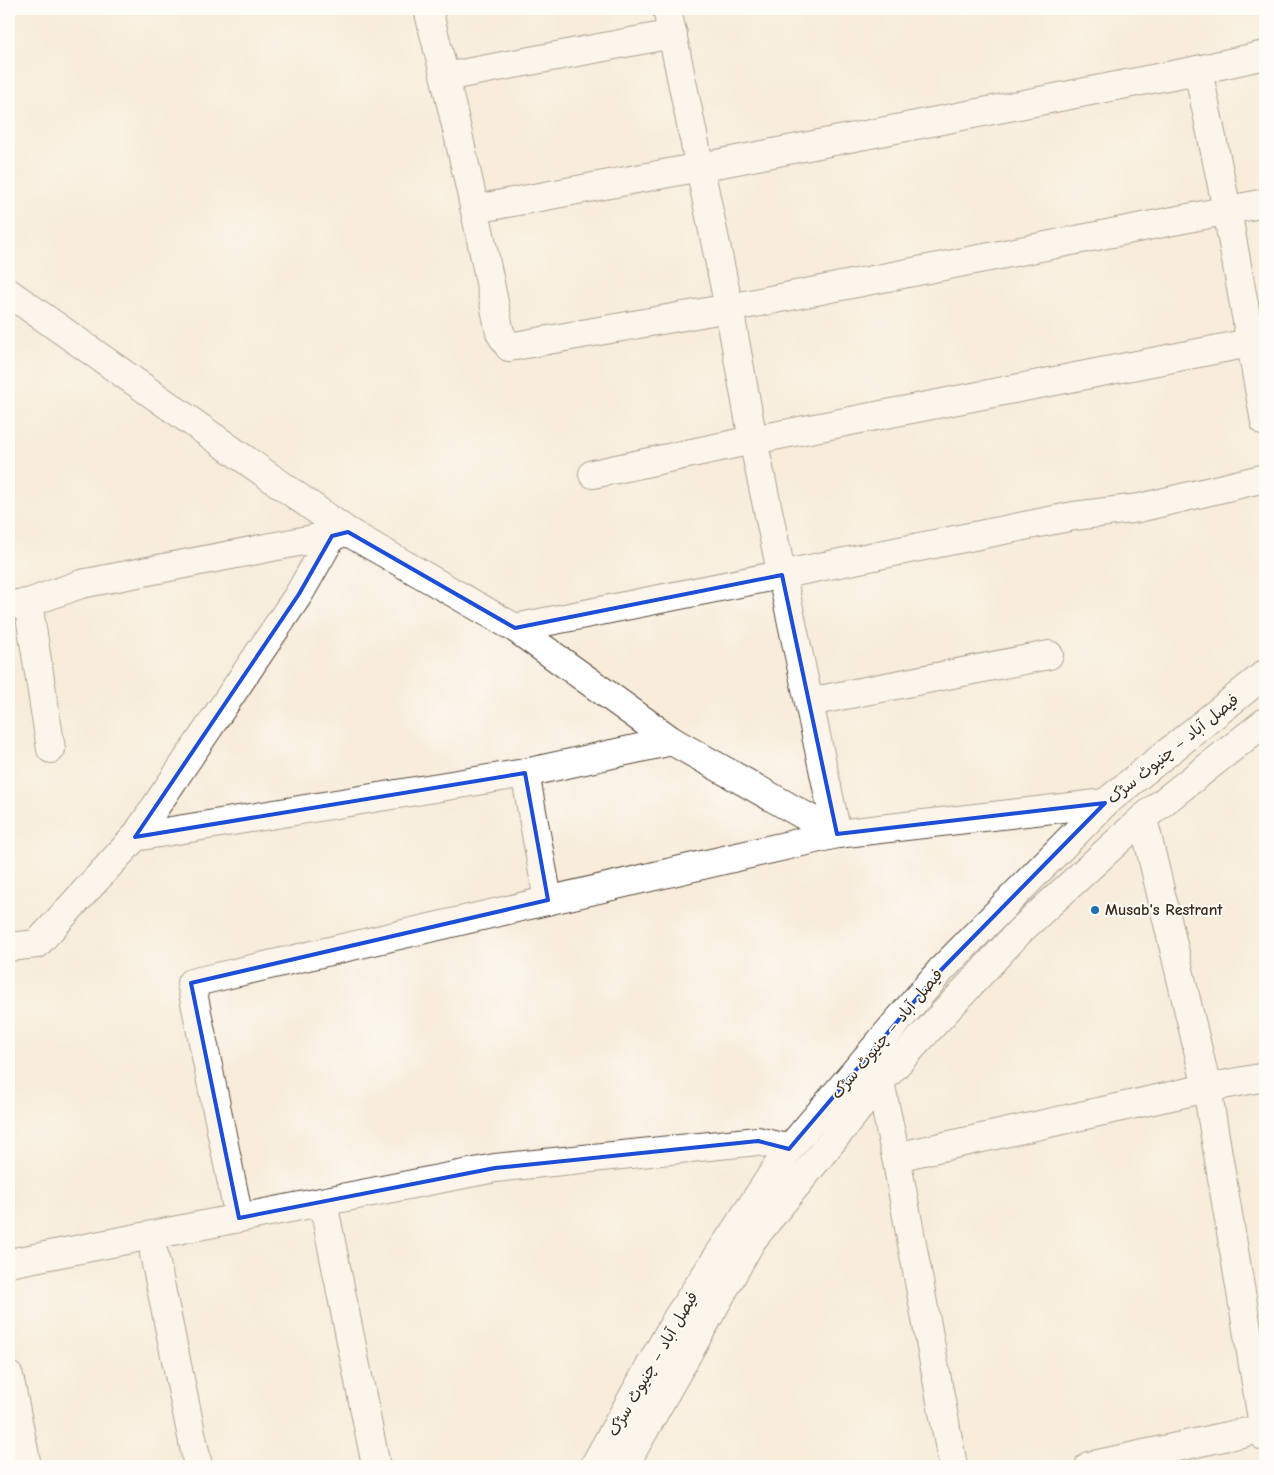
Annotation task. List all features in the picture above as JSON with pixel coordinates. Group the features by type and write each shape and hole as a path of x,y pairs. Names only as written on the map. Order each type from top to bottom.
{"main road":[{"path":"428,9 475,209 500,333 509,347 729,308 1265,203"},
{"path":"445,77 670,21 729,308 753,440 837,834"},
{"path":"475,209 1198,70 1265,55"},
{"path":"1198,70 1227,210 1258,342 1265,422"},
{"path":"9,293 340,534 515,628 672,741 837,834"},
{"path":"593,474 753,440 1258,342"},
{"path":"515,628 1074,516 1139,508 1265,478"},
{"path":"51,749 18,604 81,584 340,534"},
{"path":"9,947 37,944 135,837 340,534"},
{"path":"809,702 1049,655"},
{"name":"فیصل آباد – چنیوٹ سڑک","path":"594,1466 677,1318 789,1149 941,970 1105,803 1265,674"},
{"name":"فیصل آباد – چنیوٹ سڑک","path":"624,1466 752,1240 880,1082 1020,930 1143,818 1265,722"},
{"path":"135,837 525,774 672,741"},
{"path":"525,774 548,900"},
{"path":"239,1218 191,983 837,834 1105,803"},
{"path":"1088,1466 1265,1431 1207,1088 1143,818"},
{"path":"896,1157 1207,1088 1265,1077"},
{"path":"880,1082 896,1157 953,1466"},
{"path":"9,1263 495,1168 758,1141 789,1149"},
{"path":"323,1202 376,1466"},
{"path":"154,1254 198,1466"},
{"path":"9,1376 27,1466"}],"highlighted area":[{"path":"348,532 515,628 782,575 837,834 1105,803 941,970 789,1149 758,1141 495,1168 239,1218 191,983 548,900 525,773 135,837 299,594 332,536"}],"place":[{"name":"Musab's Restrant","path":"1095,910"}]}
